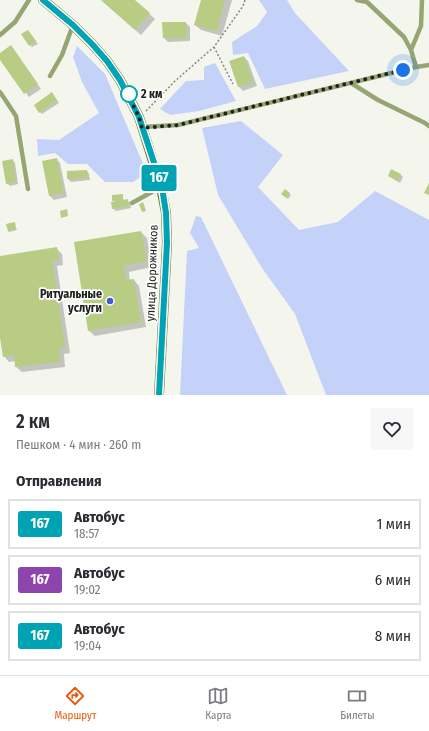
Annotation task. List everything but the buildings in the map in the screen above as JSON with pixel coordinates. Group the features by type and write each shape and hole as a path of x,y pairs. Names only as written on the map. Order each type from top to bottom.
{"street":[{"name":"улица Дорожников","path":"43,0 73,25 107,61 120,80 139,117 162,187 166,213 167,243 159,395"}],"lane":[{"path":"0,36 15,22 29,0"},
{"path":"357,0 367,2 404,37 411,50 416,67"},
{"path":"411,50 421,26 422,0"},
{"path":"50,76 62,55 73,25"},
{"path":"142,128 178,125 429,65"},
{"path":"351,83 378,100 429,126"},
{"path":"0,92 16,116 28,189"},
{"path":"132,203 162,187"}],"path":[{"path":"139,117 175,81 214,47 243,6 245,0"},
{"path":"214,47 233,84"}],"shaded area":[{"path":"259,0 287,0 295,13 349,71 265,89 248,53 233,55 232,42 257,26 267,12"},
{"path":"77,46 105,74 147,173 133,182 105,182 87,164 68,164 55,153 38,156 37,139 59,140 99,113 82,82 73,57"},
{"path":"215,63 236,101 199,111 170,115 160,109 186,81 204,80 204,67"},
{"path":"241,121 283,155 258,187 299,230 338,222 375,191 429,220 429,395 326,395 295,314 262,268 218,195 202,128"},
{"path":"196,216 201,217 287,395 180,395 187,251 199,248 190,233"}],"bus line":[{"name":"167","path":"43,0 73,25 92,44 107,61 120,80 133,102 139,117 162,187 166,213 167,243 159,395"}],"place":[{"name":"2 км","path":"129,94"},
{"name":"Ритуальные услуги","path":"110,301"}],"route":[{"path":"129,94 126,91 133,102 142,128 178,125 403,70"}]}
